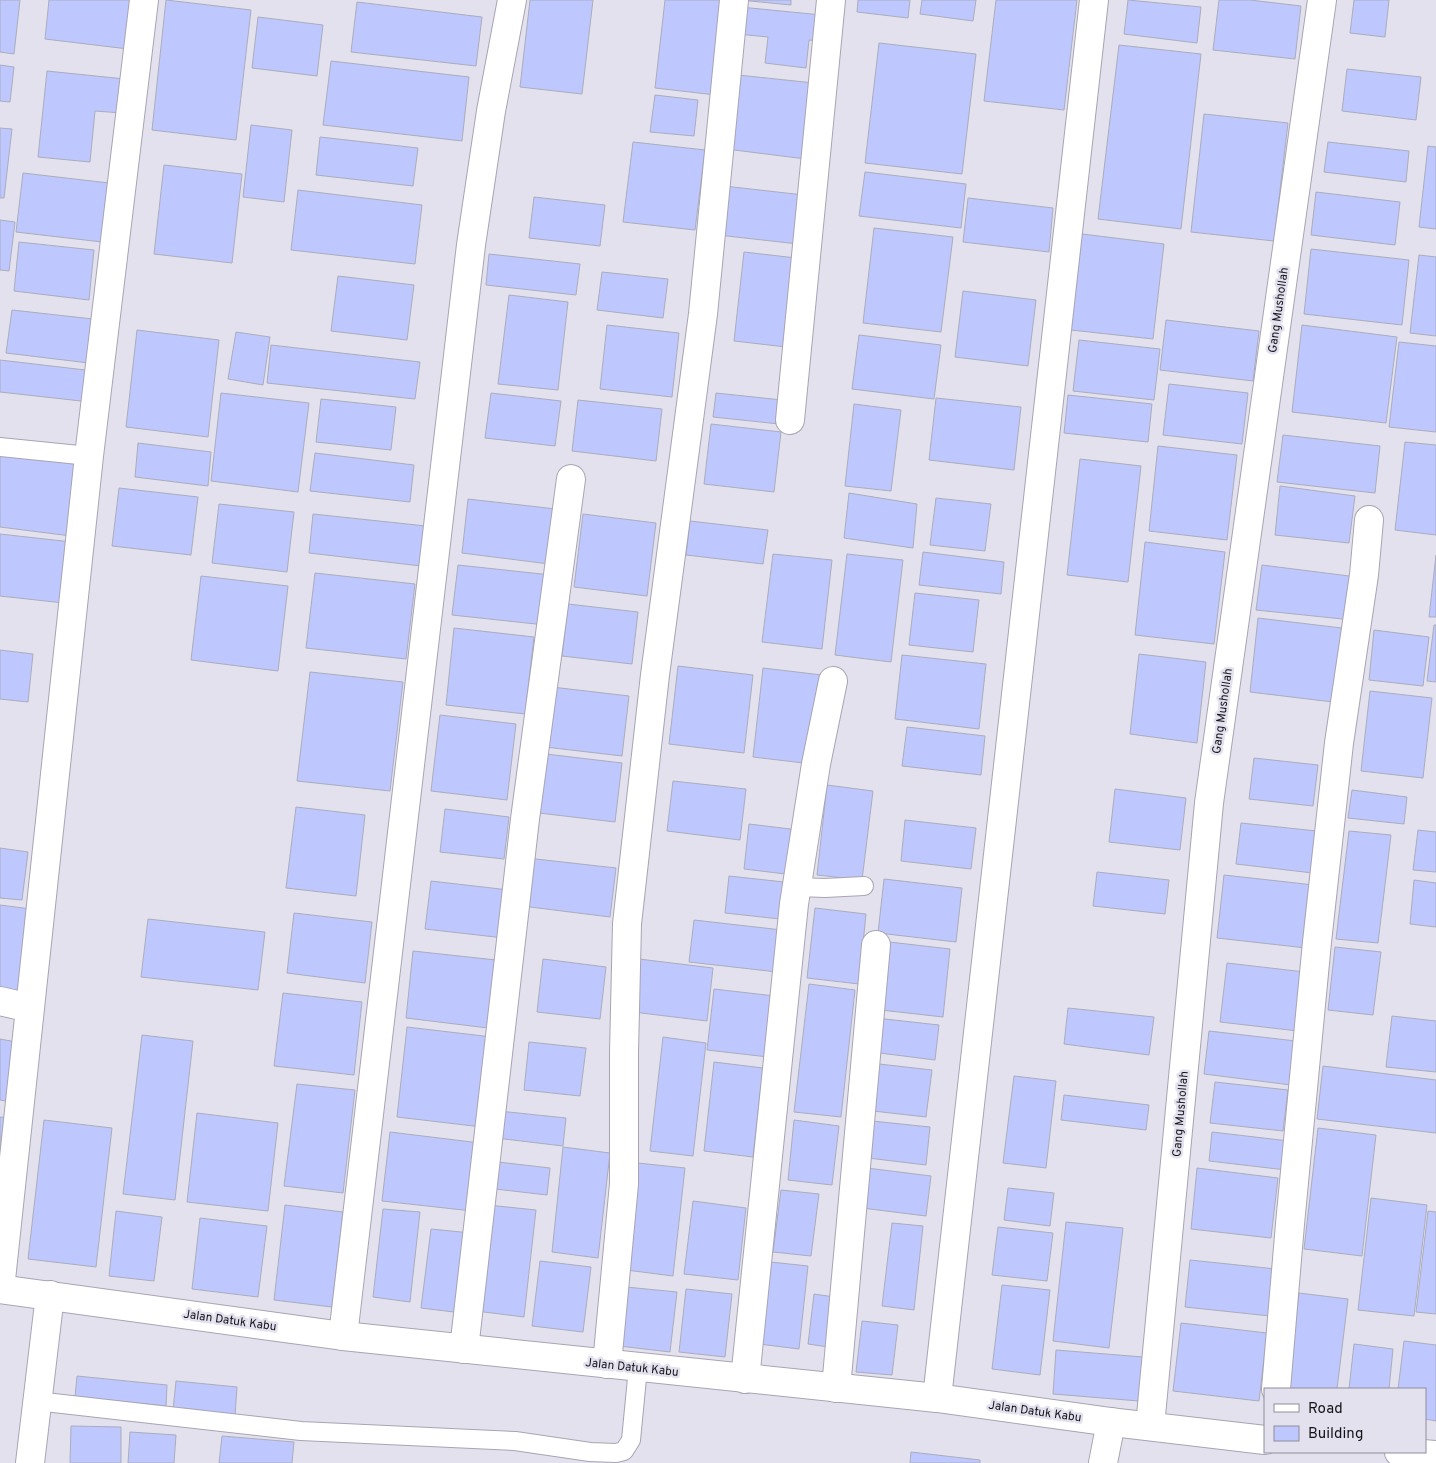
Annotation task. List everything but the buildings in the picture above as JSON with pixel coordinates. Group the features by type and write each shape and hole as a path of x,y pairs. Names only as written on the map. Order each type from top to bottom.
{"street":[{"path":"0,1289 89,456 144,0"},
{"path":"343,1336 471,245 491,111 512,0"},
{"path":"607,1364 624,1184 627,924 655,675 703,314 734,0"},
{"path":"790,420 831,0"},
{"path":"937,1398 1094,0"},
{"name":"Gang Mushollah","path":"1150,1426 1209,803 1322,0"},
{"path":"464,1349 524,819 571,479"},
{"path":"1276,1388 1315,961 1339,743 1364,575 1369,520"},
{"path":"745,1379 794,904 816,764 833,681"},
{"path":"836,1388 876,945"},
{"path":"0,1001 30,1008"},
{"name":"Jalan Datuk Kabu","path":"0,1289 343,1336 937,1398 1106,1443 1150,1426 1264,1440"},
{"path":"30,1463 50,1295"},
{"path":"1411,1453 1436,1455"}],"lane":[{"path":"0,447 89,456"},
{"path":"797,887 864,886"},
{"path":"36,1401 301,1431 515,1441 590,1452 616,1453 624,1451 631,1440 638,1368"}]}
